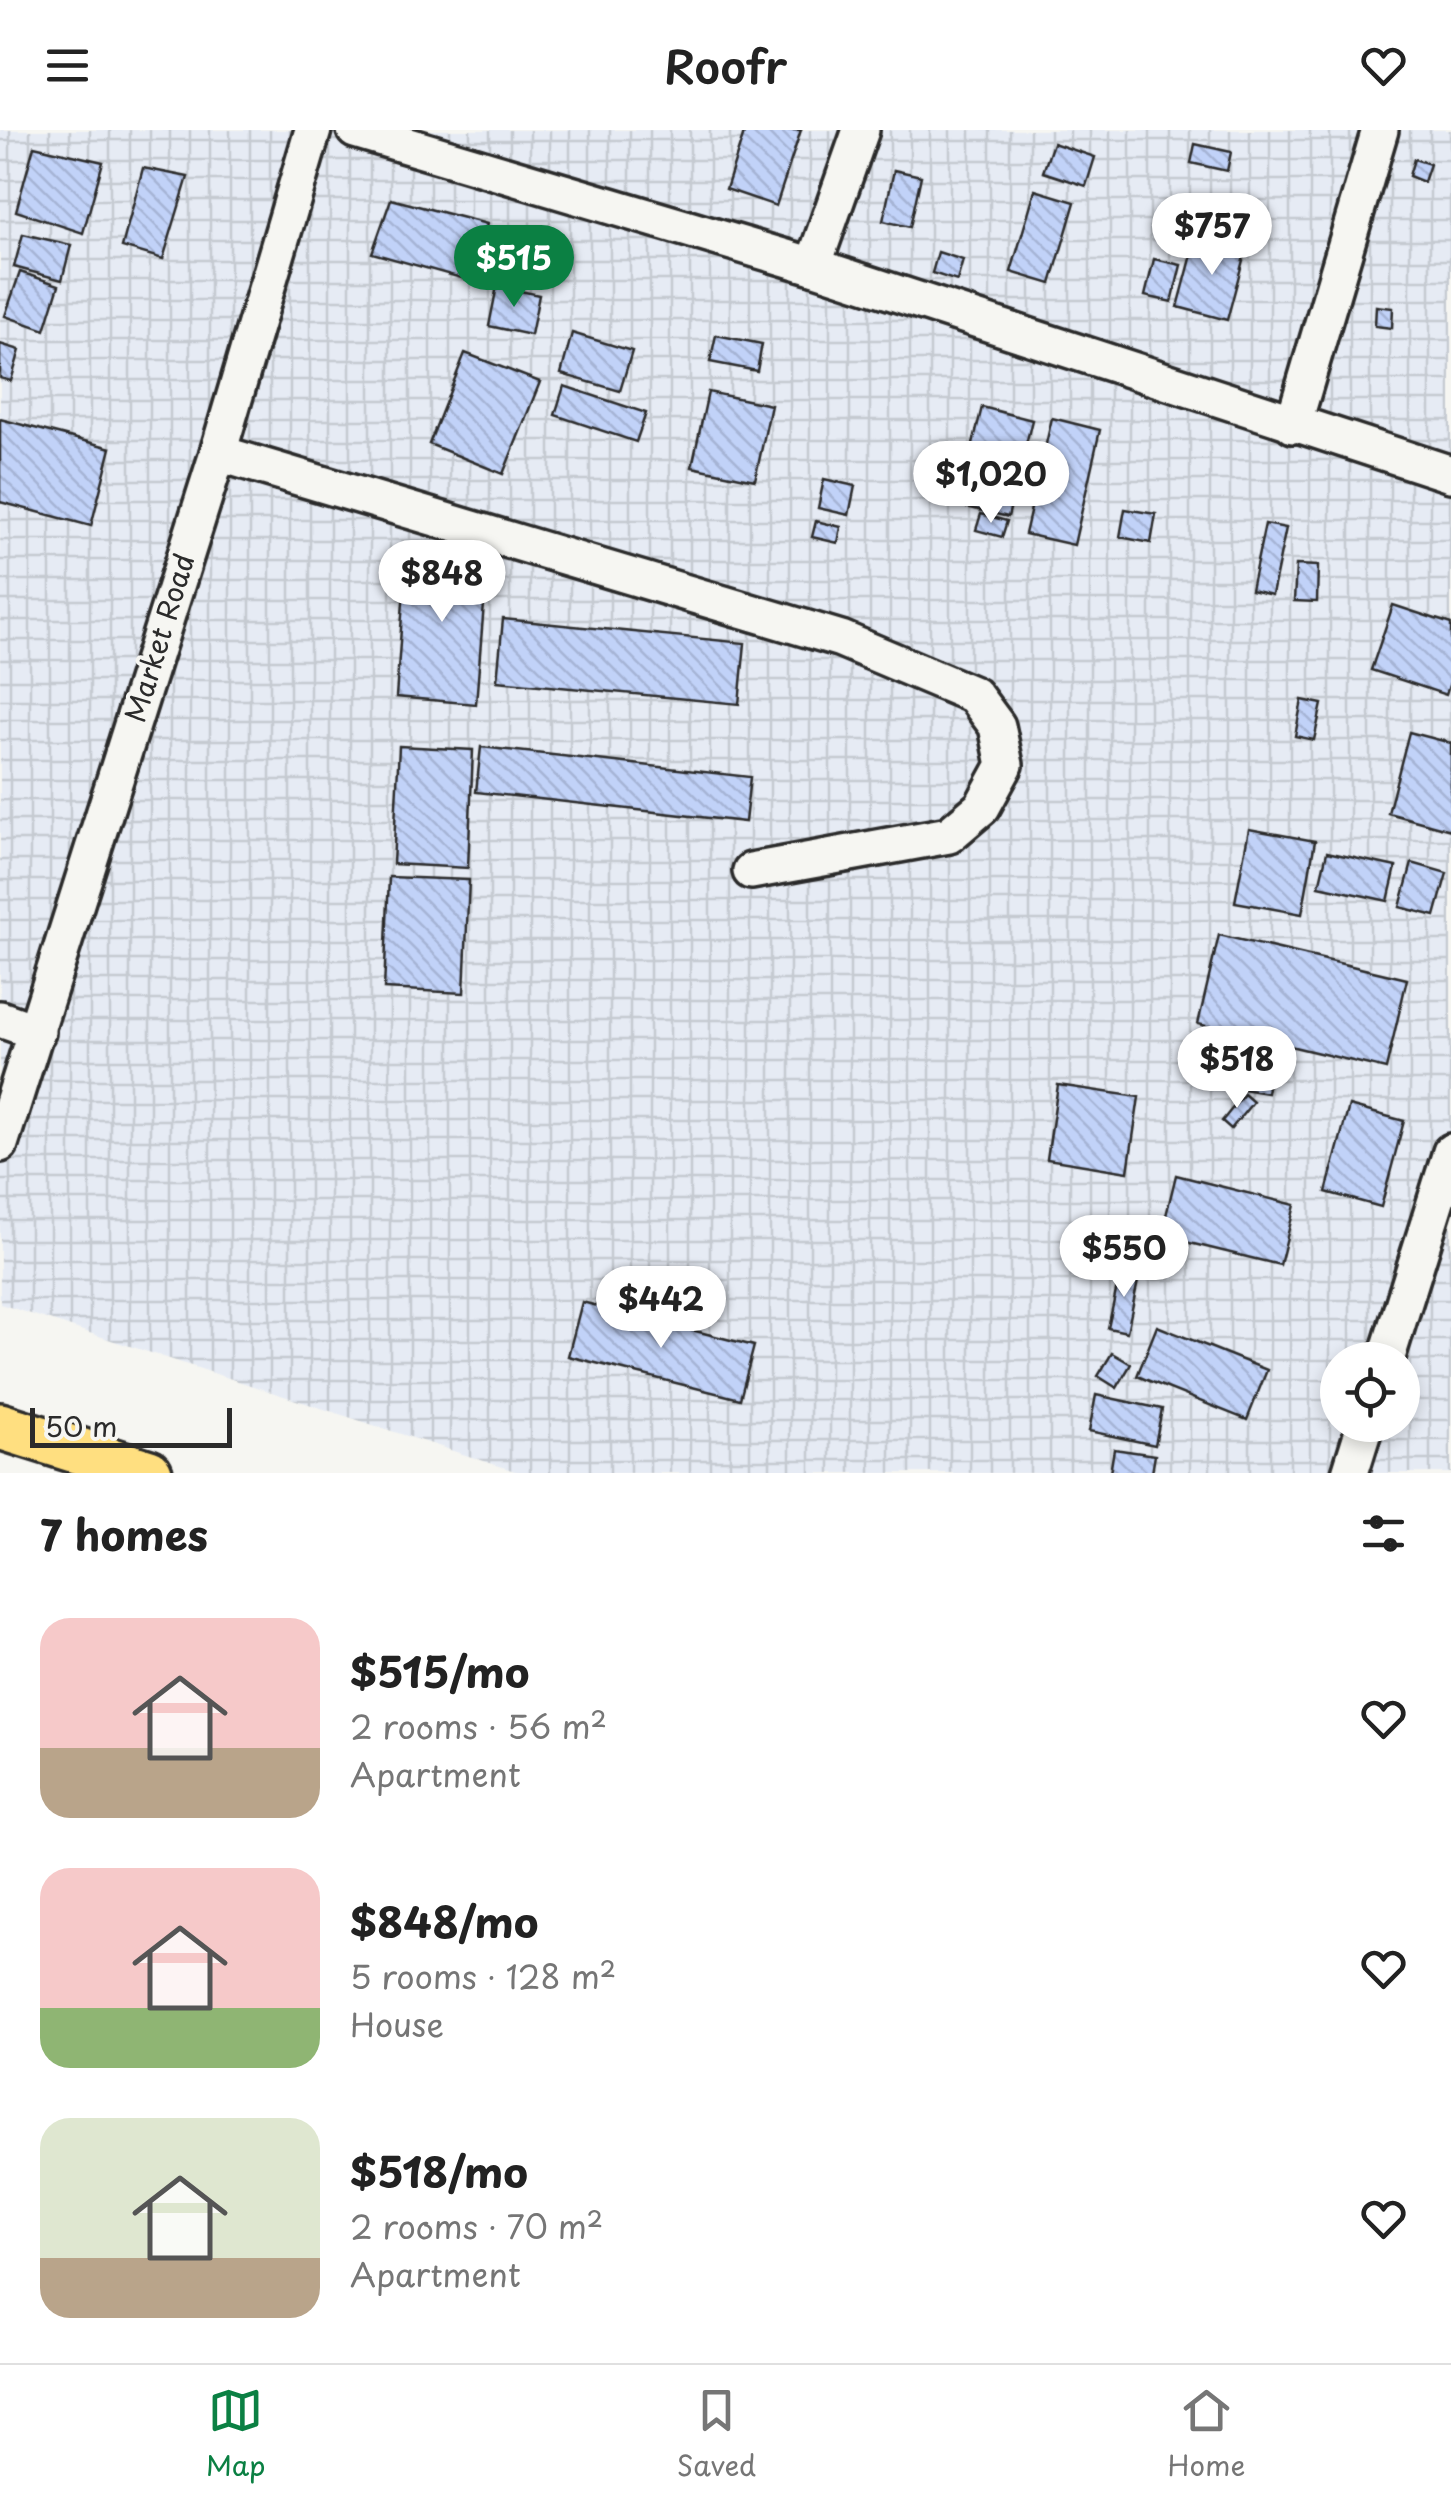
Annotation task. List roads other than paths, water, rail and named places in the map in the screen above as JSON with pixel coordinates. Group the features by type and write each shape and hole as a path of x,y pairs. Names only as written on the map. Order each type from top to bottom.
{"main road":[{"path":"0,1426 149,1473"}],"street":[{"name":"Market Road","path":"0,1144 218,454 313,130"},
{"path":"355,130 813,266 1451,474"},
{"path":"813,266 860,130"},
{"path":"1293,424 1380,130"},
{"path":"218,454 841,638 974,695 997,726 1005,765 982,807 948,835 752,871"},
{"path":"0,1019 37,1032"},
{"path":"1392,1342 1451,1152"},
{"path":"1350,1473 1360,1442"}]}
